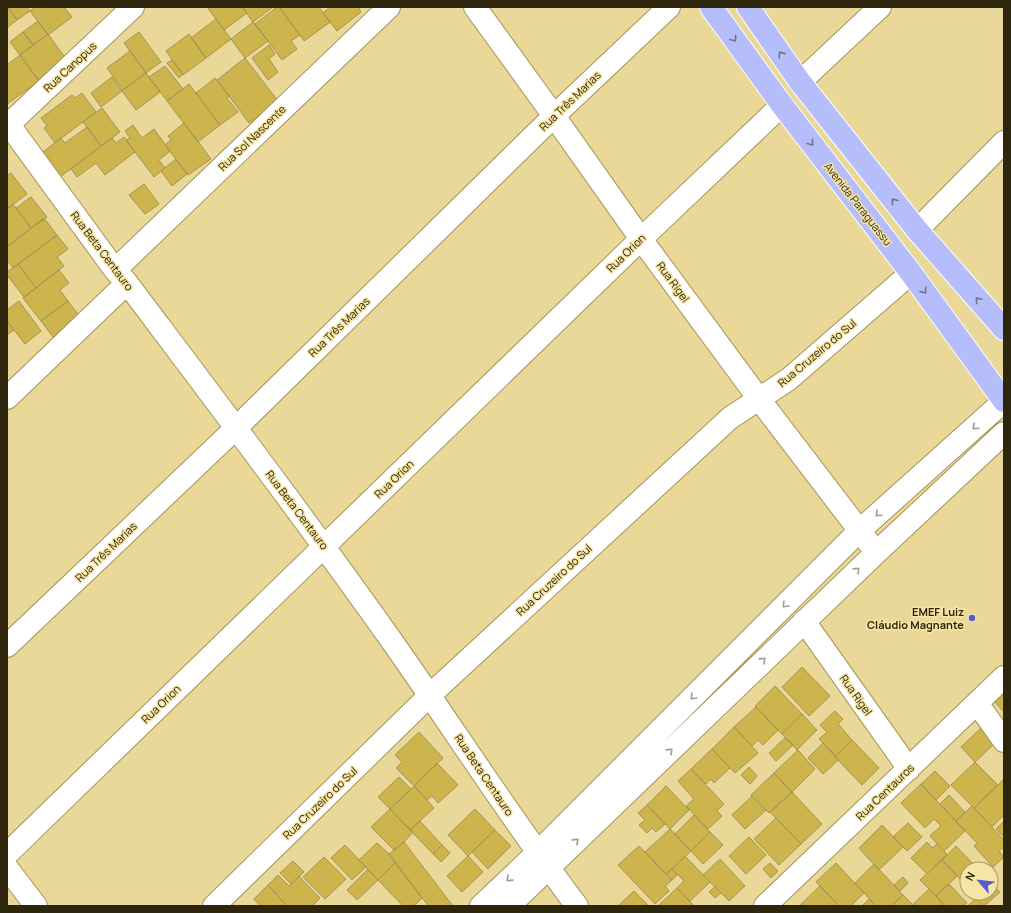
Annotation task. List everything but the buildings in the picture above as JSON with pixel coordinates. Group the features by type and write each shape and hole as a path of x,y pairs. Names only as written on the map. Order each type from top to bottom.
{"main road":[{"name":"Avenida Paraguassu","path":"711,7 782,105 911,273 1004,401"},
{"path":"748,7 800,82 917,230 1004,329"}],"street":[{"name":"Rua Canopus","path":"8,124 133,7"},
{"name":"Rua Sol Nascente","path":"7,398 121,276 389,7"},
{"name":"Rua Rigel","path":"475,7 641,239 859,532 877,552"},
{"name":"Rua Três Marias","path":"7,646 236,428 554,116 669,7"},
{"path":"800,82 880,7"},
{"name":"Rua Orion","path":"7,854 641,239 782,105"},
{"name":"Rua Beta Centauro","path":"8,124 325,546 430,695 542,860 577,906"},
{"path":"917,230 1004,142"},
{"name":"Rua Cruzeiro do Sul","path":"214,906 430,695 730,418 789,380 911,273"},
{"path":"509,906 542,860 859,532 1004,401"},
{"path":"481,906 542,860 804,621 1004,434"},
{"name":"Rua Rigel","path":"804,621 909,768"},
{"name":"Rua Centauros","path":"765,906 1004,677"},
{"path":"977,703 1004,742"},
{"path":"7,868 36,906"}],"place":[{"name":"EMEF Luiz Cláudio Magnante","path":"972,618"}]}
